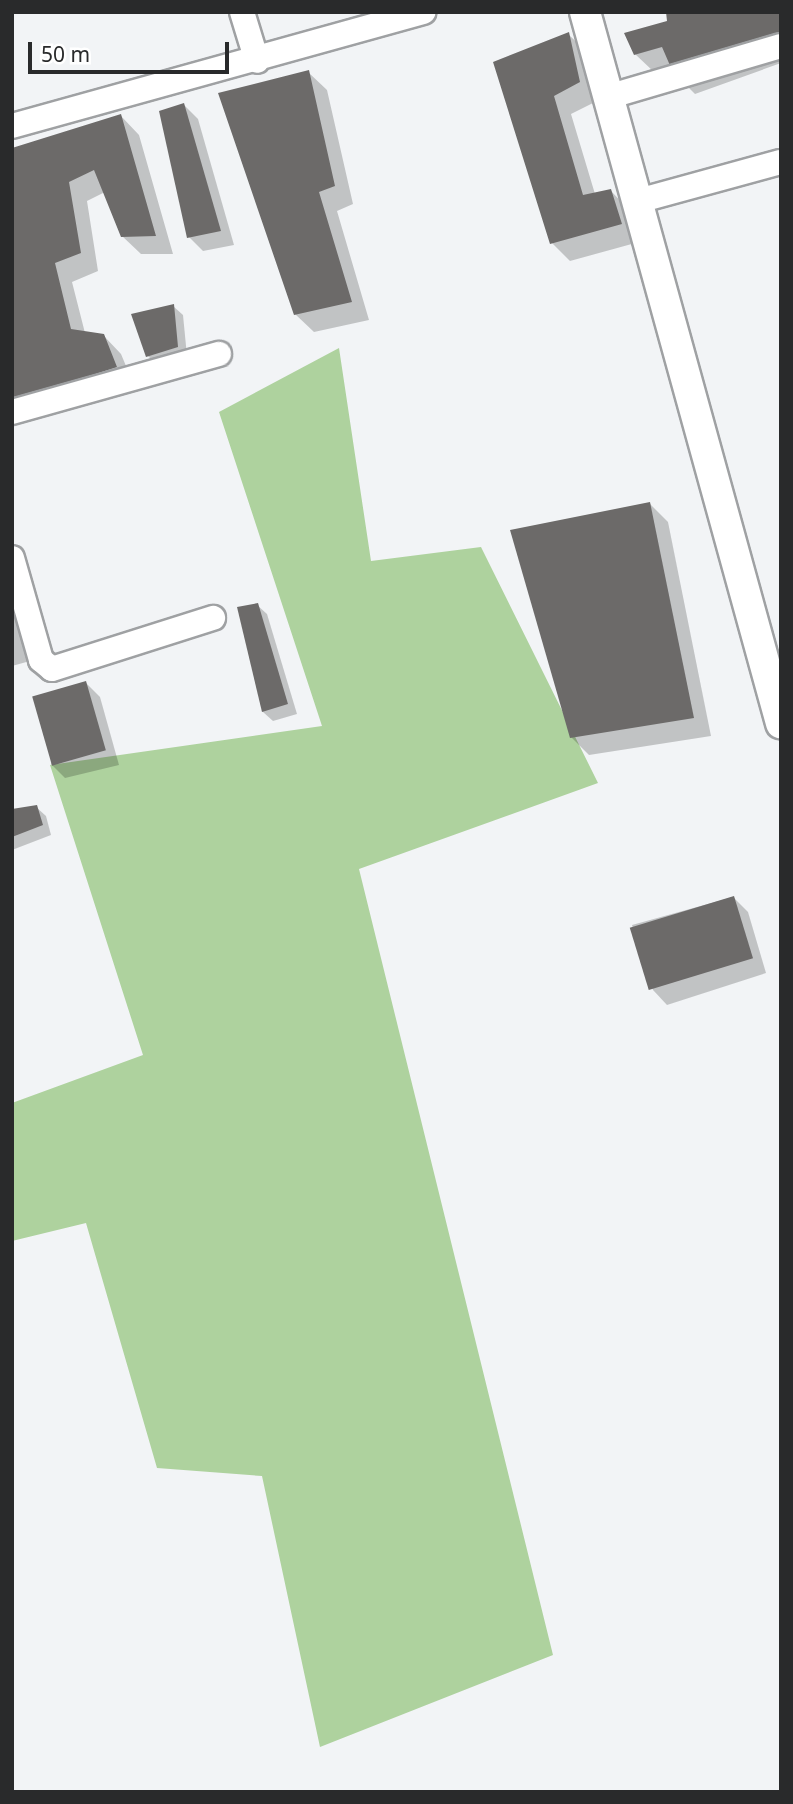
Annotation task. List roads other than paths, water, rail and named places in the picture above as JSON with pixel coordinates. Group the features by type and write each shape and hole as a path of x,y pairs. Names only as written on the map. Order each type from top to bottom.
{"street":[{"path":"242,12 257,61"},
{"path":"12,126 257,61 424,12"},
{"path":"585,12 611,96 781,723"},
{"path":"611,96 781,46"},
{"path":"638,201 781,162"},
{"path":"12,412 219,354"},
{"path":"12,558 41,660 52,669 213,618"}]}
